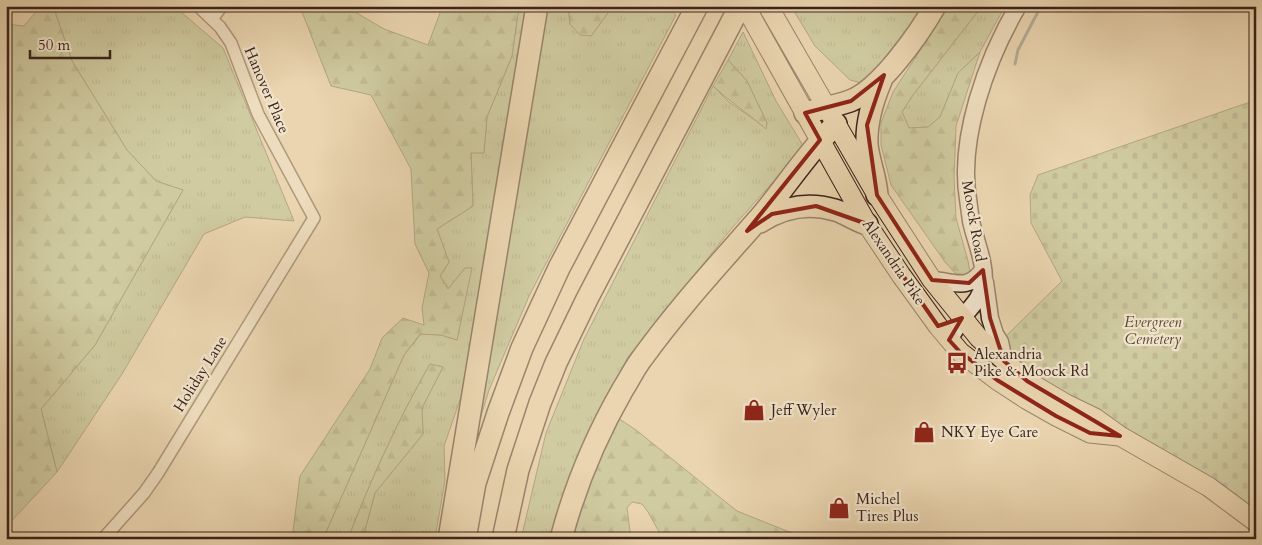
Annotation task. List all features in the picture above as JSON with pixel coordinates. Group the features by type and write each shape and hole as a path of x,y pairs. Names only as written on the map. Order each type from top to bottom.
{"highway":[{"path":"449,539 537,6"},
{"path":"465,539 475,483 522,348 559,268 697,6"},
{"path":"503,539 518,470 540,403 556,363 587,299 740,6"},
{"path":"561,539 568,513 595,443 642,358 696,289 747,231 820,140 831,116 868,91 884,75 912,40 935,6"},
{"path":"877,195 868,146 867,125 872,104 884,75"},
{"path":"805,113 831,116"},
{"path":"747,231 772,214 793,207 816,206 836,210 858,222 867,224"}],"main road":[{"name":"Alexandria Pike","path":"745,6 867,224 900,275 960,352 1026,399 1090,433 1120,436"},
{"name":"Alexandria Pike","path":"768,6 877,195 932,280 979,338 1028,381 1066,404 1095,418 1120,436 1209,487 1256,522"},
{"name":"Moock Road","path":"962,318 979,296 983,284 983,270 971,221 966,190 966,162 971,126 979,95 1007,26 1018,6"},
{"path":"932,280 968,284 977,278 983,270"},
{"path":"983,270 990,318 995,334 1000,342 1004,361"},
{"path":"944,333 962,318"}],"street":[{"name":"Hanover Place","path":"198,6 220,27 231,43 258,114 314,218"},
{"path":"212,19 222,6"},
{"name":"Holiday Lane","path":"103,539 144,493 158,473 314,218"}],"highlighted area":[{"path":"884,75 867,125 877,195 932,280 969,283 983,270 990,318 1004,361 1027,381 1120,436 1090,433 1056,416 997,380 960,352 949,340 962,318 938,326 867,224 816,206 772,214 747,231 820,140 805,113 851,101"}],"green space":[{"path":"41,6 53,6 72,61 127,150 156,181 183,190 95,345 41,409 57,472 6,527 6,24 24,26"},
{"path":"53,6 174,6 223,48 294,221 245,217 204,234 122,374 57,472 41,409 95,345 183,190 156,181 127,150 72,61"},
{"path":"438,6 519,6 512,56 487,117 484,153 471,153 473,206 437,229 449,262 440,276 448,289 465,268 472,268 457,340 441,335 420,334 404,355 323,539 292,539 300,476 370,369 382,338 403,318 424,325 422,308 429,273 415,244 411,169 371,95 331,86 302,12 355,12 384,29 428,45 440,13"},
{"path":"519,6 528,6 461,397 444,446 445,480 435,539 364,539 375,493 423,434 422,408 443,367 430,364 386,450 348,539 323,539 404,355 421,334 441,335 457,340 471,269 465,268 449,289 440,276 449,262 437,229 473,206 471,152 484,153 487,117 512,56"},
{"path":"544,6 568,6 570,24 591,36 613,6 669,6 676,15 529,296 489,390 463,475"},
{"path":"568,6 613,6 591,36 580,35 570,24"},
{"path":"791,6 924,6 883,60 862,83 850,80 815,46"},
{"path":"949,6 982,6 902,112 909,128 928,127 940,117 958,73 980,52 956,126 954,178 956,218 970,272 965,275 955,273 945,262 891,185 881,145 881,123 893,92"},
{"path":"982,6 1005,6 980,52 958,73 940,117 928,127 909,128 902,112"},
{"path":"743,32 776,101 804,147 732,228 628,357 593,426 550,539 521,539 546,433 584,339 713,86 729,102 766,128 767,123 747,81 728,60"},
{"path":"728,60 747,81 767,123 766,129 713,86"},
{"name":"Evergreen Cemetery","path":"1256,100 1256,514 1027,381 1000,342 1062,281 1031,223 1030,195 1038,175"},
{"path":"430,364 443,367 422,408 423,434 375,493 364,539 348,539 386,450"},
{"path":"618,418 636,430 737,511 807,539 663,539 642,504 632,502 627,508 631,539 569,539 588,480"}],"waterway":[{"path":"1015,64 1018,50 1041,6"}],"place":[{"name":"Alexandria Pike & Moock Rd","path":"957,363"},
{"name":"Jeff Wyler","path":"754,410"},
{"name":"NKY Eye Care","path":"924,432"},
{"name":"Michel Tires Plus","path":"839,508"}]}
